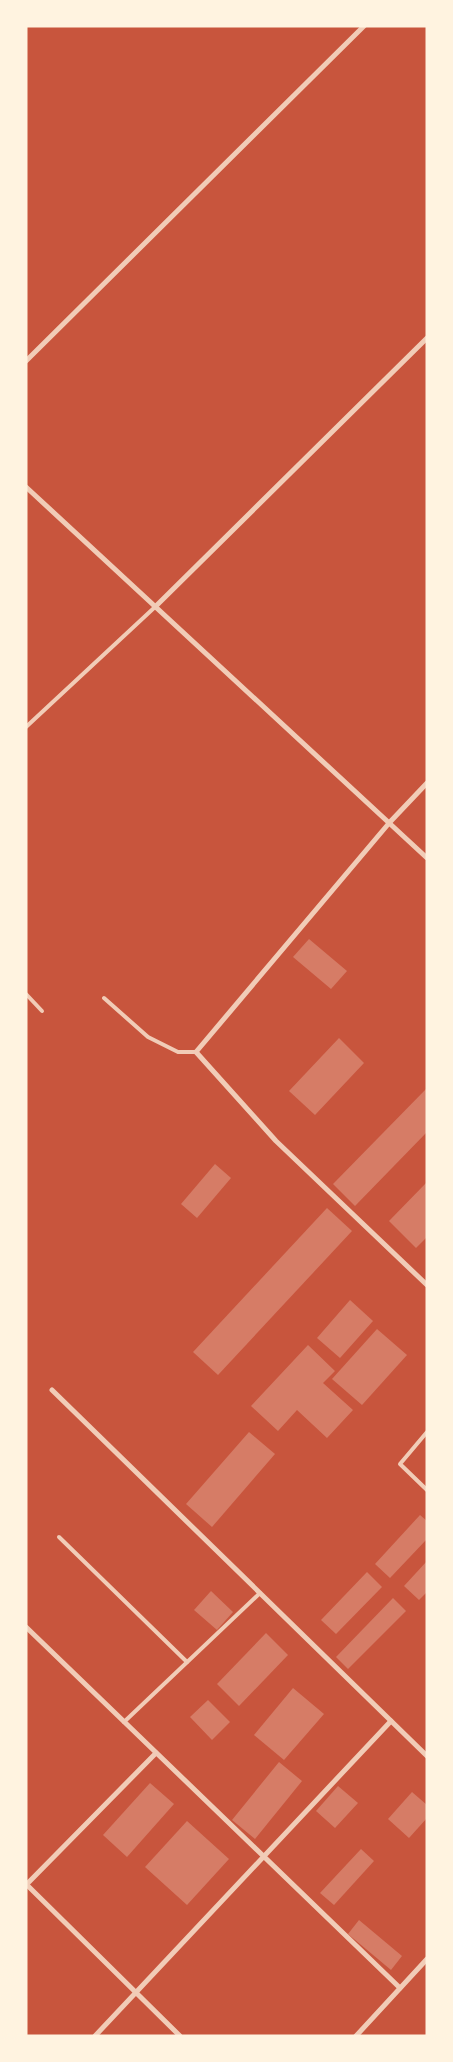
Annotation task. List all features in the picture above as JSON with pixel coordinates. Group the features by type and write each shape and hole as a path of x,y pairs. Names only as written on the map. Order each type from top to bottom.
{"street":[{"path":"26,360 364,26"},
{"path":"155,607 427,338"},
{"path":"26,487 427,858"},
{"path":"427,783 390,822 196,1052 276,1141 427,1285"},
{"path":"52,1390 427,1756"},
{"path":"26,1627 400,1988"},
{"path":"95,2036 391,1721"},
{"path":"156,1753 26,1885 180,2036"},
{"path":"356,2036 427,1959"}],"lane":[{"path":"26,727 155,607"},
{"path":"26,994 42,1011"},
{"path":"104,998 148,1037 178,1052 196,1052"},
{"path":"427,1432 400,1464 427,1490"},
{"path":"59,1537 187,1662"},
{"path":"124,1722 260,1593"}],"building":[{"path":"309,939 347,971 331,989 293,957"},
{"path":"339,1038 364,1063 315,1115 289,1091"},
{"path":"427,1088 427,1132 355,1206 333,1184"},
{"path":"215,1164 231,1178 197,1218 181,1204"},
{"path":"427,1182 427,1237 416,1248 389,1221"},
{"path":"327,1208 352,1231 218,1375 193,1352"},
{"path":"350,1300 373,1321 340,1358 317,1338"},
{"path":"377,1329 407,1355 362,1405 332,1379"},
{"path":"308,1345 335,1371 323,1383 353,1410 327,1438 297,1410 278,1431 251,1406"},
{"path":"249,1432 275,1454 212,1527 186,1504"},
{"path":"420,1515 427,1521 427,1539 390,1578 375,1564"},
{"path":"427,1561 427,1592 419,1600 404,1586"},
{"path":"367,1572 382,1587 336,1634 321,1620"},
{"path":"211,1591 233,1612 217,1630 194,1610"},
{"path":"393,1598 406,1611 348,1669 336,1657"},
{"path":"266,1633 288,1655 239,1706 217,1684"},
{"path":"293,1688 324,1714 284,1760 254,1735"},
{"path":"208,1700 230,1722 212,1740 190,1717"},
{"path":"279,1762 302,1781 255,1839 232,1820"},
{"path":"150,1783 174,1804 127,1857 103,1835"},
{"path":"338,1786 358,1803 335,1828 316,1811"},
{"path":"412,1792 427,1805 427,1818 409,1838 388,1819"},
{"path":"187,1821 229,1859 187,1905 145,1867"},
{"path":"361,1849 374,1861 334,1905 320,1893"},
{"path":"359,1920 402,1956 391,1970 348,1934"}]}
